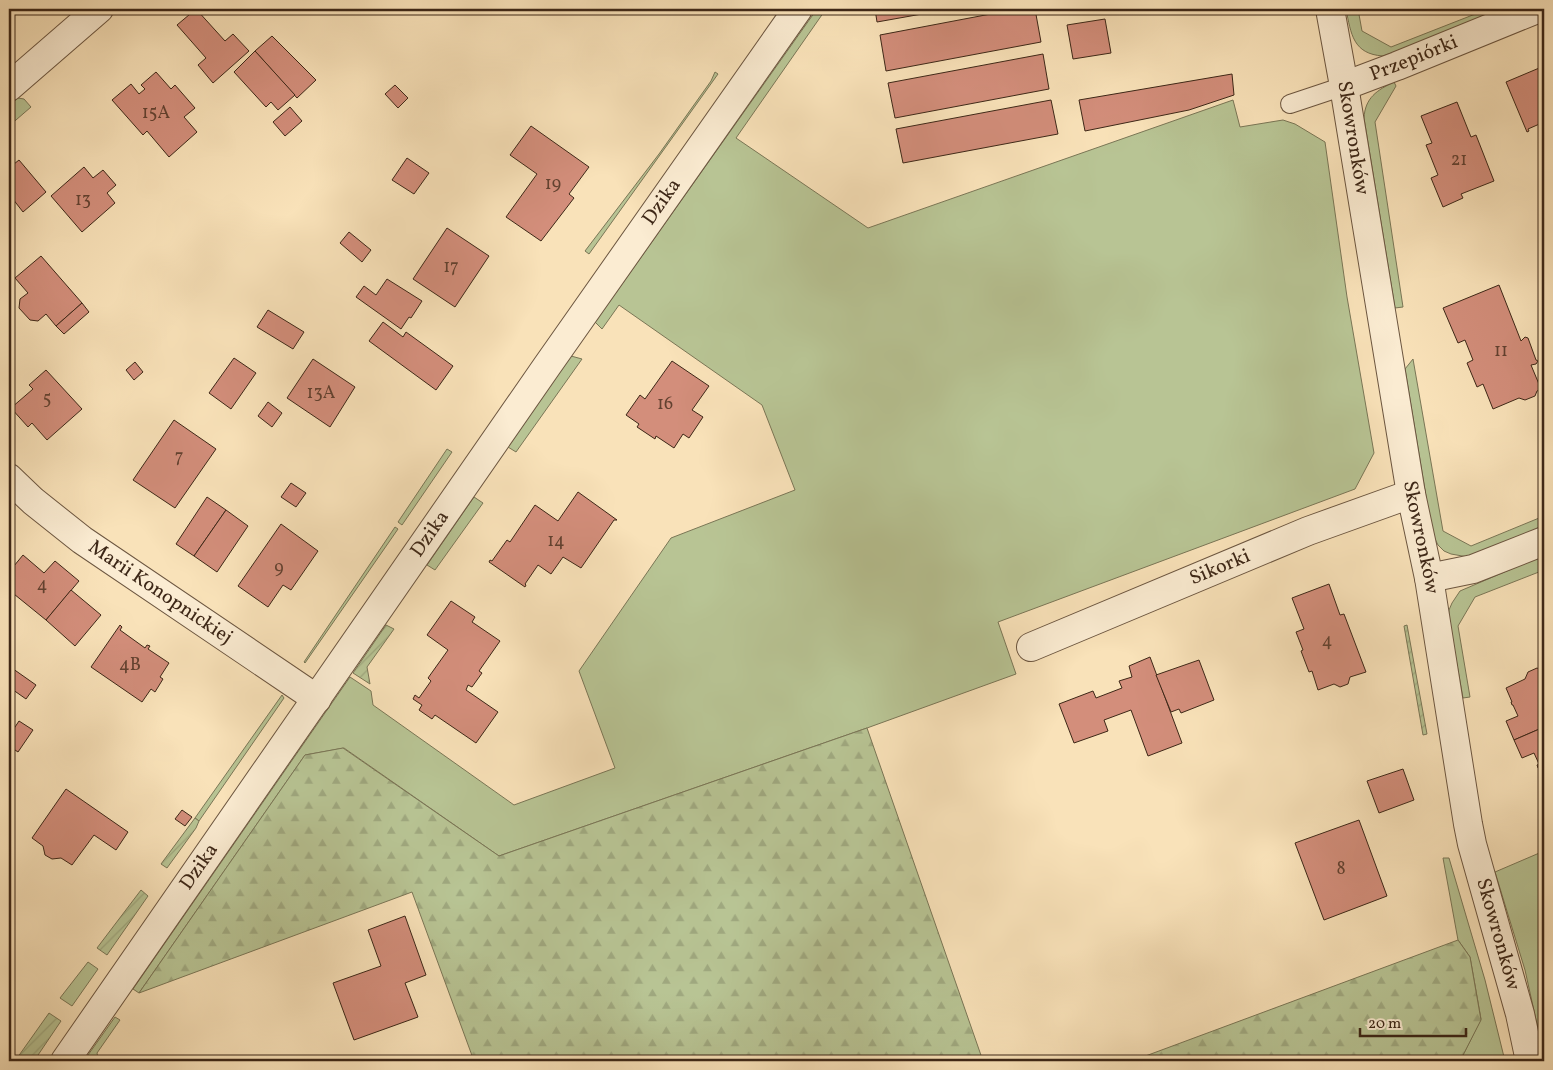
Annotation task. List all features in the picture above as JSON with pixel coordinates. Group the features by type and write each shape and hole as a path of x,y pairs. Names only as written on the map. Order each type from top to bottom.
{"street":[{"path":"9,87 99,9"},
{"name":"Dzika","path":"65,1061 552,358 798,9"},
{"name":"Skowronków","path":"1330,9 1411,494 1429,578 1472,844 1510,974 1530,1061"},
{"name":"Przepiórki","path":"1344,86 1537,9"},
{"name":"Marii Konopnickiej","path":"9,478 33,501 82,540 316,699"},
{"name":"Sikorki","path":"1031,648 1308,532 1411,494"},
{"path":"1429,578 1473,569 1544,541"}],"lane":[{"name":"Przepiórki","path":"1290,104 1344,86"}],"green space":[{"path":"817,9 826,9 736,138 868,228 1233,100 1240,127 1283,120 1295,124 1325,142 1347,297 1374,453 1355,489 998,622 1016,674 499,856 344,748 305,755 139,993 133,989 350,677 371,691 373,705 514,805 615,768 579,671 671,538 795,490 762,405 619,305 602,329 595,322"},
{"path":"1346,9 1358,9 1362,31 1391,47 1488,9 1510,9 1383,56 1365,51 1359,47 1352,34"},
{"path":"715,72 718,74 589,254 585,251 659,154 711,81"},
{"path":"1394,82 1396,86 1375,122 1403,307 1395,308 1364,118 1369,100 1382,88"},
{"path":"18,98 24,99 31,107 9,126 9,106"},
{"path":"571,356 582,359 516,452 508,447"},
{"path":"1413,359 1443,531 1471,546 1544,516 1544,526 1468,557 1451,554 1444,551 1438,545 1432,533 1405,369"},
{"path":"447,449 452,452 402,525 398,522"},
{"path":"474,497 483,503 435,570 427,565"},
{"path":"395,527 398,529 305,663 304,662"},
{"path":"1544,555 1544,570 1475,597 1458,626 1470,697 1463,698 1449,620 1449,610 1452,603 1460,591"},
{"path":"386,625 394,629 367,667 370,684 353,673"},
{"path":"1407,625 1427,734 1423,735 1404,626"},
{"path":"282,695 284,698 199,821 195,818"},
{"path":"867,728 983,1061 474,1061 412,892 139,993 305,755 343,748 499,856"},
{"path":"195,818 199,821 196,828 167,868 161,864"},
{"path":"1544,851 1544,1056 1525,970 1495,872"},
{"path":"1443,858 1449,858 1485,980 1505,1061 1460,1061 1481,1019 1470,957 1458,940"},
{"path":"141,890 148,896 107,955 97,948"},
{"path":"1458,940 1470,957 1481,1020 1460,1061 1132,1061"},
{"path":"88,962 98,969 72,1006 60,998"},
{"path":"49,1013 61,1021 34,1061 15,1061"},
{"path":"115,1017 120,1020 97,1053 98,1058 96,1061 90,1061 88,1055"}],"building":[{"path":"196,9 225,41 233,34 249,51 213,83 198,65 206,58 177,25"},
{"path":"875,9 950,9 877,22"},
{"path":"1017,9 1035,9 1041,42 886,71 880,35"},
{"path":"1105,19 1111,53 1073,59 1067,25"},
{"path":"272,36 316,80 297,98 255,51"},
{"path":"255,51 295,95 278,110 271,102 266,107 234,72"},
{"path":"1043,54 1049,89 895,118 888,83"},
{"path":"1544,66 1544,122 1528,129 1529,131 1527,132 1506,82"},
{"path":"156,72 171,89 175,85 195,108 184,117 197,132 169,157 147,131 143,135 112,100 131,84 139,94 145,89 141,85"},
{"path":"1232,74 1234,95 1189,110 1085,131 1079,100"},
{"path":"395,85 408,98 398,108 385,94"},
{"path":"1051,100 1058,134 903,163 896,129"},
{"path":"1457,102 1471,137 1476,135 1494,181 1461,194 1463,198 1443,207 1431,178 1438,175 1426,145 1432,143 1421,116"},
{"path":"290,107 302,121 285,136 273,122"},
{"path":"531,126 589,167 569,194 574,198 541,241 506,217 537,174 510,155"},
{"path":"407,158 429,173 414,194 392,180"},
{"path":"19,160 46,192 23,212 9,194 9,168"},
{"path":"84,167 93,178 103,170 116,185 107,193 115,203 82,232 51,196"},
{"path":"447,228 489,256 455,307 413,279"},
{"path":"349,232 371,250 362,262 340,243"},
{"path":"41,256 82,303 56,326 46,314 38,321 30,320 19,308 20,299 28,293 15,278"},
{"path":"387,279 422,301 401,329 356,297 364,286 376,295"},
{"path":"1499,285 1521,341 1525,337 1528,338 1538,361 1536,364 1531,365 1541,389 1537,391 1535,396 1525,400 1519,398 1493,409 1483,384 1477,387 1467,363 1473,360 1465,340 1458,343 1443,308"},
{"path":"82,303 89,312 64,334 56,326"},
{"path":"268,310 304,332 293,349 257,327"},
{"path":"383,322 403,337 406,332 453,366 436,390 369,341"},
{"path":"234,358 256,373 231,409 209,393"},
{"path":"313,359 355,387 330,427 287,398"},
{"path":"672,361 709,386 692,410 703,417 689,438 683,434 674,448 656,436 655,439 637,427 639,424 626,415 640,395 645,399"},
{"path":"135,362 143,372 134,380 126,370"},
{"path":"46,370 82,409 47,440 32,423 28,427 11,408 33,389 29,385"},
{"path":"268,402 282,413 272,427 258,416"},
{"path":"174,420 216,449 175,508 133,480"},
{"path":"291,483 306,493 296,507 281,497"},
{"path":"578,492 617,520 614,520 581,568 563,557 551,574 538,565 525,584 525,587 489,562 490,560 492,561 507,540 510,542 535,505 558,521"},
{"path":"207,497 226,510 194,556 176,544"},
{"path":"226,510 248,526 217,572 194,556"},
{"path":"281,524 318,551 291,590 283,585 268,607 238,586"},
{"path":"23,555 44,573 55,561 79,581 46,620 9,590 9,572"},
{"path":"1329,584 1340,615 1344,614 1366,672 1350,677 1348,684 1340,687 1334,684 1318,690 1312,671 1309,672 1301,651 1303,650 1296,632 1304,629 1292,598"},
{"path":"71,590 101,615 75,646 46,620"},
{"path":"451,601 475,617 472,622 500,641 479,671 482,673 472,687 468,685 466,690 498,712 476,743 435,715 432,719 419,710 422,705 413,699 415,695 419,698 431,681 428,678 448,650 427,635"},
{"path":"120,625 122,627 120,630 145,648 147,645 150,646 148,649 169,663 160,677 163,679 155,692 151,689 142,702 91,667"},
{"path":"1150,657 1182,743 1148,756 1131,710 1104,720 1108,731 1074,743 1059,704 1093,691 1096,698 1122,688 1119,681 1132,677 1129,666"},
{"path":"1199,660 1214,700 1181,713 1179,709 1171,712 1156,675"},
{"path":"9,666 36,685 26,699 9,687"},
{"path":"1537,668 1544,671 1544,727 1514,740 1506,721 1518,716 1506,688 1525,679 1528,672"},
{"path":"19,721 33,730 18,752 9,746 9,736"},
{"path":"1544,727 1544,777 1540,767 1538,768 1537,765 1539,764 1534,753 1522,758 1514,740"},
{"path":"1403,769 1414,800 1379,813 1367,781"},
{"path":"66,789 128,832 116,850 94,835 72,865 61,858 52,859 45,855 43,846 32,838"},
{"path":"182,810 192,817 185,826 175,819"},
{"path":"1359,820 1387,896 1324,920 1295,843"},
{"path":"405,916 426,975 405,983 418,1017 354,1040 333,983 381,966 368,930"}]}
